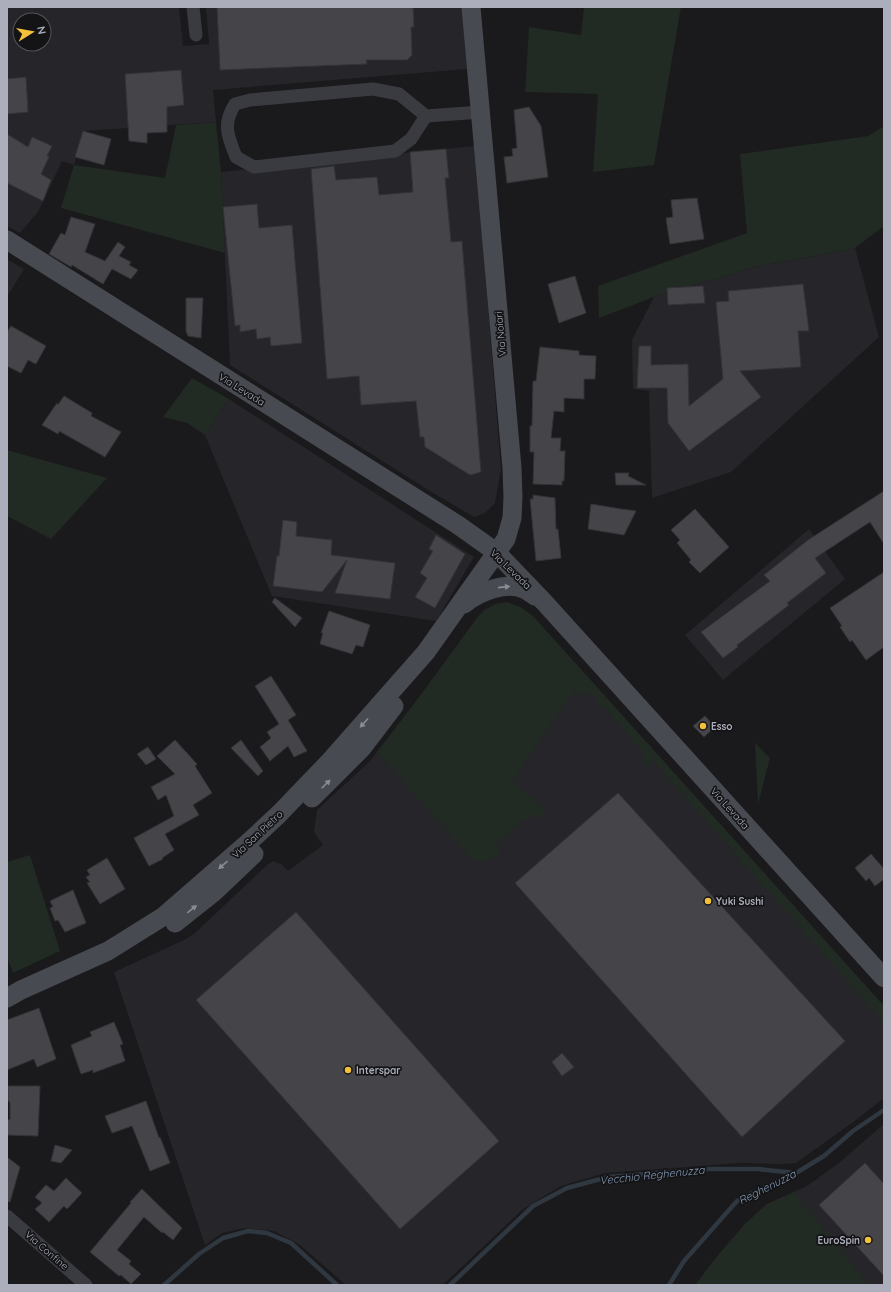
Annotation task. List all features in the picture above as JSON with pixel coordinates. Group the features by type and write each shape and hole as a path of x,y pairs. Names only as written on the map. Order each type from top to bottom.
{"street":[{"path":"194,7 196,35"},
{"name":"Via Noiari","path":"472,7 514,497 512,518 506,539 496,552"},
{"path":"426,116 411,139 395,152 254,166 236,157 227,133 229,114 235,104 250,100 373,89 399,94 426,116 481,112"},
{"name":"Via Levada","path":"7,240 458,525 496,552 544,602 884,978"},
{"path":"7,996 108,951 141,940 173,924 214,892 280,830 362,748 403,694 426,652 457,610 496,552"},
{"path":"457,610 471,598 483,592 511,587 524,589 544,602"},
{"name":"Via Confine","path":"7,1216 86,1285"}],"shaded area":[{"path":"7,7 179,7 183,46 209,44 206,7 462,7 467,69 213,90 216,122 83,131 74,165 62,161 38,212 20,233 7,226"},
{"path":"584,7 681,7 654,165 593,172 598,94 525,92 529,27 581,35"},
{"path":"216,122 221,172 225,253 61,208 74,165 165,178 176,125"},
{"path":"884,126 884,226 855,248 756,267 654,297 599,318 598,286 747,233 740,154 868,136"},
{"path":"475,146 501,469 495,503 485,513 474,517 230,365 221,172"},
{"path":"855,248 879,337 731,472 652,498 649,391 633,389 632,340 654,297 756,267"},
{"path":"7,259 24,269 7,297"},
{"path":"192,378 229,399 205,435 187,423 163,417"},
{"path":"229,399 474,557 436,621 272,596 205,435"},
{"path":"7,450 107,478 51,539 7,516"},
{"path":"809,529 845,579 723,680 685,635"},
{"path":"507,602 520,607 533,616 884,1006 884,1098 796,1163 741,1163 605,1173 561,1186 523,1209 441,1285 346,1285 300,1245 274,1231 244,1228 222,1233 205,1245 114,972 184,940 195,933 273,861 281,864 288,871 323,845 314,832 317,810 370,761 484,610 495,604"},
{"path":"507,602 520,607 533,616 884,1006 884,1023 652,760 644,769 641,750 605,708 597,703 597,698 593,694 588,693 584,695 575,690 512,781 543,808 543,814 540,820 533,813 496,845 502,852 491,860 484,862 471,859 377,752 477,618 490,608"},
{"path":"755,743 770,758 758,804"},
{"path":"30,855 60,951 13,973 7,957 7,862"},
{"path":"884,1124 884,1285 695,1285 745,1224 767,1204 807,1186 840,1162"},
{"path":"794,1192 869,1285 695,1285 745,1224 767,1204"}],"building":[{"path":"217,7 413,7 414,27 411,27 412,55 407,60 366,60 367,64 220,70"},
{"path":"181,70 184,105 167,107 167,132 147,133 147,143 129,141 125,74"},
{"path":"26,77 28,112 7,114 7,79"},
{"path":"529,107 541,126 548,177 507,183 504,157 513,156 512,149 517,148 514,110"},
{"path":"83,131 111,139 104,165 75,157"},
{"path":"7,134 28,147 32,137 52,146 47,156 49,157 41,174 51,180 43,201 7,183"},
{"path":"446,149 449,178 445,178 451,242 462,241 481,472 470,475 425,447 424,437 420,437 416,401 361,405 359,376 327,379 311,169 334,166 336,180 377,177 379,195 413,192 410,152"},
{"path":"697,198 704,239 670,244 666,218 673,217 671,200"},
{"path":"257,204 259,228 292,225 302,343 271,346 270,337 257,339 256,329 240,332 240,325 235,326 223,207"},
{"path":"71,217 95,224 85,252 105,261 118,242 125,247 119,256 131,262 129,265 138,270 131,279 112,269 103,284 72,265 71,267 49,254 61,233 65,235"},
{"path":"575,276 586,313 559,323 548,284"},
{"path":"803,284 809,331 798,331 801,367 740,371 761,397 689,451 668,423 667,388 637,388 639,346 651,346 651,365 688,364 689,406 723,379 716,302 729,301 728,291"},
{"path":"703,286 705,303 668,305 667,288"},
{"path":"186,298 203,298 201,338 188,336 186,331"},
{"path":"11,326 46,346 36,364 28,360 21,373 7,366 7,332"},
{"path":"540,347 579,351 579,355 596,356 595,379 584,379 584,399 564,398 564,412 554,411 551,438 561,438 560,451 565,451 564,481 562,481 562,485 533,484 534,452 530,452 530,426 532,426 533,381 536,381"},
{"path":"64,396 92,413 91,416 121,432 105,457 59,431 58,434 42,425 57,403 58,405"},
{"path":"615,473 629,473 628,476 646,485 616,485"},
{"path":"884,491 884,544 870,522 815,558 826,573 787,603 789,605 737,645 738,647 723,658 701,632 770,581 764,575 808,540"},
{"path":"533,495 555,498 556,529 558,529 561,558 536,561 530,499 533,499"},
{"path":"591,504 636,511 624,535 588,529"},
{"path":"695,509 729,547 700,573 689,562 691,560 677,543 680,540 671,530"},
{"path":"283,520 297,522 296,536 332,540 331,555 395,563 390,599 335,593 347,560 322,592 273,586 277,556 279,556"},
{"path":"436,535 465,554 435,608 415,597 427,578 420,573 433,551 429,549"},
{"path":"884,572 884,647 866,660 852,640 850,642 840,627 842,626 830,608"},
{"path":"275,598 302,618 295,627 272,602"},
{"path":"329,611 370,625 363,647 356,645 352,654 320,644 323,633 321,633"},
{"path":"271,676 296,715 288,720 307,751 294,757 288,746 270,761 260,747 271,738 267,732 279,724 255,686"},
{"path":"705,716 715,727 704,737 693,726"},
{"path":"175,740 197,764 195,766 212,793 193,805 199,815 165,834 174,850 162,858 163,859 149,866 134,838 174,816 166,795 158,800 151,787 175,774 157,756"},
{"path":"241,740 263,771 258,776 231,748"},
{"path":"148,747 156,759 146,765 137,754"},
{"path":"618,793 845,1041 742,1137 515,883"},
{"path":"871,854 884,869 884,879 875,886 869,878 866,881 855,868"},
{"path":"107,858 125,889 100,904 87,883 90,882 86,877 90,875 87,870"},
{"path":"73,890 86,923 65,932 58,920 55,921 50,908 53,907 50,901"},
{"name":"Interspar","path":"296,912 499,1141 400,1229 196,1000"},
{"path":"39,1008 56,1059 37,1067 34,1059 7,1070 7,1020"},
{"path":"114,1022 123,1044 120,1045 125,1061 93,1073 93,1070 81,1074 71,1045 92,1036 90,1032"},
{"path":"562,1053 574,1067 562,1076 552,1062"},
{"path":"8,1086 40,1086 38,1136 7,1135 7,1121 10,1119"},
{"path":"146,1101 159,1138 160,1137 170,1163 150,1171 132,1126 112,1133 105,1116"},
{"path":"55,1145 72,1150 61,1163 51,1161"},
{"path":"7,1157 20,1167 10,1202 7,1201"},
{"name":"EuroSpin","path":"865,1163 884,1184 884,1276 819,1205"},
{"path":"66,1178 82,1193 67,1209 64,1206 49,1222 35,1209 42,1203 35,1197 46,1185 54,1191"},
{"path":"142,1189 182,1228 173,1240 163,1232 162,1233 144,1217 117,1250 131,1261 129,1264 141,1274 131,1284 90,1252"}],"waterway":[{"name":"Reghenuzza","path":"669,1285 684,1261 737,1201 796,1173 824,1156 853,1131 884,1110"},
{"name":"Vecchio Reghenuzza","path":"450,1285 533,1206 567,1188 608,1177 708,1169 758,1169 796,1173"},
{"name":"Vecchio Reghenuzza","path":"164,1285 199,1254 223,1238 248,1231 267,1233 291,1243 337,1285"}],"place":[{"name":"Esso","path":"703,726"},
{"name":"Yuki Sushi","path":"708,901"},
{"name":"Interspar","path":"348,1070"},
{"name":"EuroSpin","path":"868,1240"}]}
